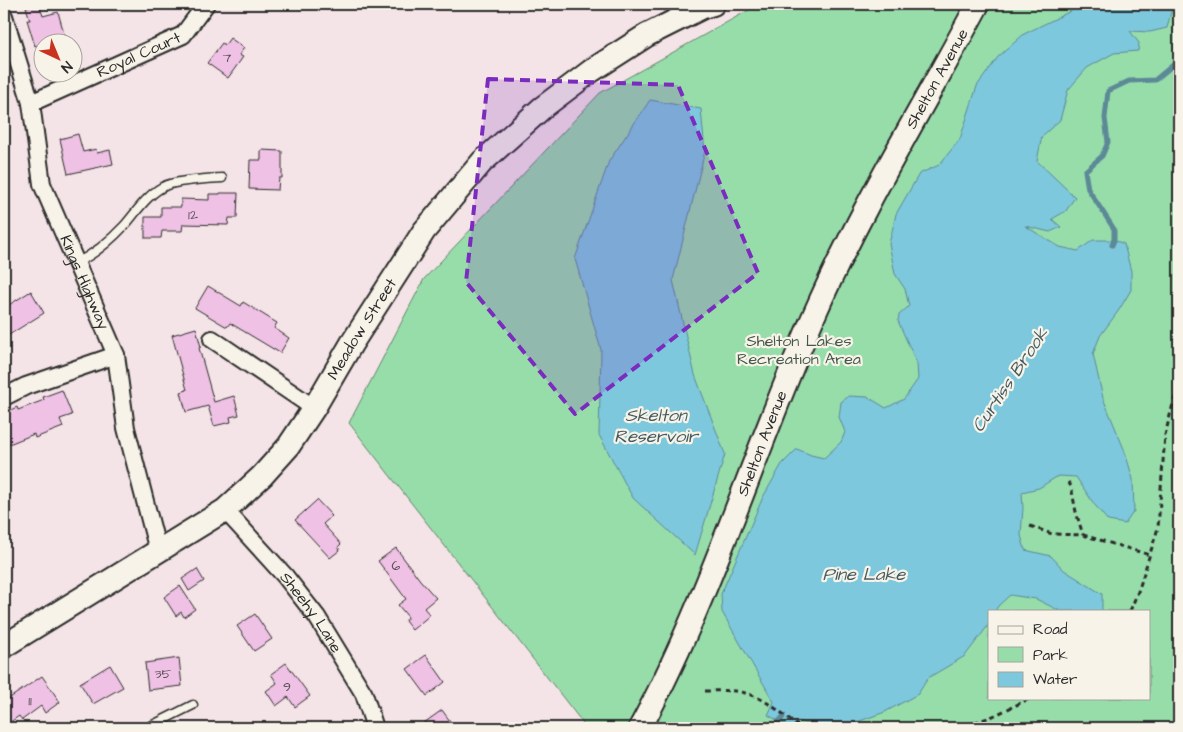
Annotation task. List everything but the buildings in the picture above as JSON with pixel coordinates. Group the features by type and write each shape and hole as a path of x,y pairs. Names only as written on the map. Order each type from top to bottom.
{"street":[{"name":"Royal Court","path":"31,103 183,35 206,4"},
{"name":"Shelton Avenue","path":"640,728 701,598 791,370 841,256 978,4"},
{"name":"Meadow Street","path":"4,646 225,510 262,476 288,446 314,408 352,343 424,231 482,162 542,108 591,71 647,36 706,5"},
{"name":"Kings Highway","path":"4,16 31,103 42,184 116,354 126,428 158,551"},
{"path":"212,339 314,408"},
{"path":"4,397 26,386 116,354"},
{"name":"Sheehy Lane","path":"225,510 284,576 317,617 364,694 375,728"}],"lane":[{"path":"76,263 99,249 124,226 152,195 167,186 196,180 222,178"},
{"path":"147,728 193,705"}],"path":[{"path":"1130,610 1158,528 1165,435 1179,386"},
{"path":"1068,482 1071,486 1076,512 1084,535"},
{"path":"1030,526 1052,534 1084,535 1150,555"},
{"path":"705,692 747,693 764,701 801,728"},
{"path":"957,728 990,717 1027,700"}],"highlighted area":[{"path":"488,79 678,85 758,273 575,414 466,282"}],"green space":[{"name":"Shelton Lakes Recreation Area","path":"770,4 1179,4 1179,728 584,728 582,722 349,423 424,279 600,93 756,6"}],"water":[{"name":"Pine Lake","path":"1085,4 1173,4 1167,28 1150,32 1130,31 1139,43 1138,51 1114,53 1087,68 1068,90 1060,120 1042,136 1037,161 1075,197 1066,211 1052,219 1061,227 1050,232 1025,226 1060,247 1078,251 1093,240 1114,240 1124,244 1131,271 1131,290 1100,336 1093,354 1103,398 1124,449 1133,479 1134,511 1125,524 1108,521 1076,477 1058,476 1039,488 1022,492 1021,535 1025,550 1051,556 1064,570 1102,594 1102,610 1058,610 1036,599 1010,595 996,610 988,610 987,627 965,656 928,678 918,694 885,712 854,723 822,728 798,721 791,728 768,715 774,702 722,612 721,594 763,497 782,464 797,449 824,458 841,442 845,432 839,417 841,402 849,396 868,397 886,408 904,399 918,379 917,364 898,321 899,315 909,306 905,289 895,274 889,244 896,214 919,174 939,165 960,139 977,86 998,57 1024,34"},
{"name":"Skelton Reservoir","path":"650,100 701,109 705,151 673,280 695,375 725,454 695,555 633,498 599,435 601,350 575,259 609,161"}],"waterway":[{"name":"Curtiss Brook","path":"1112,245 1114,229 1088,189 1085,171 1102,156 1108,142 1105,118 1108,91 1129,81 1155,80 1179,60"},
{"name":"Curtiss Brook","path":"773,728 783,717"}]}
